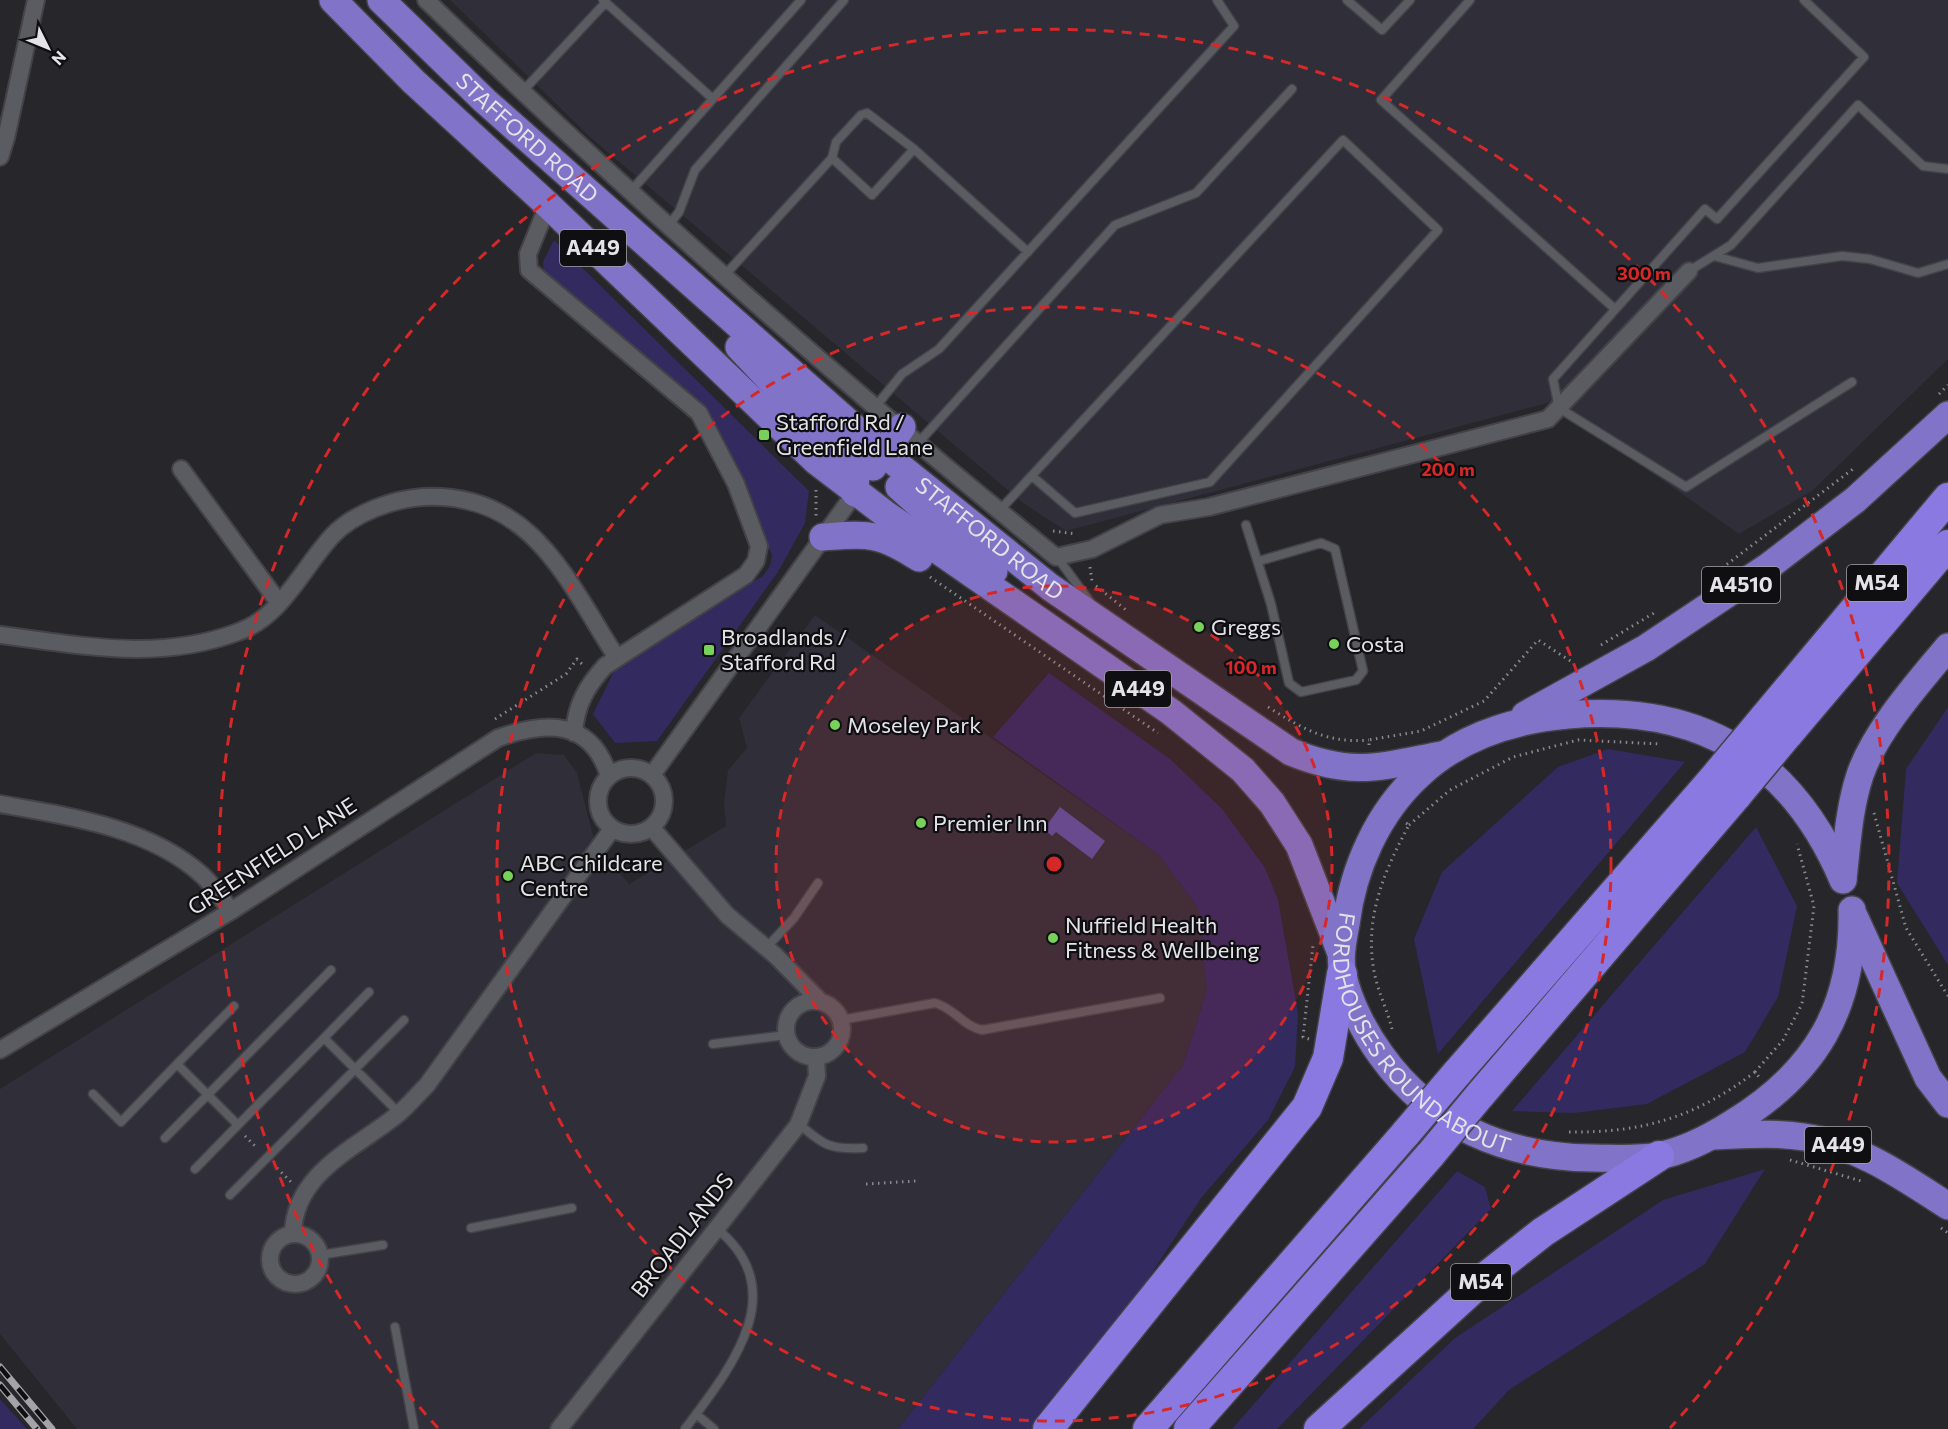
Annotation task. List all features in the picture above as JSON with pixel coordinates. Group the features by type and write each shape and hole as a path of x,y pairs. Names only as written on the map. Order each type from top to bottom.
{"highway":[{"name":"STAFFORD ROAD","path":"333,0 413,81 548,206 780,428 855,493 1171,712 1243,770 1272,803 1299,845 1342,964"},
{"name":"STAFFORD ROAD","path":"381,0 485,101 883,453 1012,558 1102,624 1291,752 1311,760 1332,766 1370,770 1441,754"},
{"path":"703,294 742,352 843,449 856,473 855,493"},
{"name":"A4510","path":"1511,723 1646,648 1769,566 1855,500 1948,415"},
{"path":"855,493 883,453 910,434"},
{"path":"883,453 884,466 890,479 990,567 1042,622"},
{"name":"M54","path":"1189,1429 1431,1154 1480,1095 1775,726 1948,498"},
{"path":"823,537 874,534 893,541 945,575 1042,622"},
{"name":"M54","path":"1775,726 1948,545"},
{"path":"1843,880 1853,798 1861,772 1896,714 1948,647"},
{"name":"FORDHOUSES ROUNDABOUT","path":"1602,712 1642,715 1676,722 1735,747 1765,768 1786,787 1813,819 1830,848 1852,910 1852,946 1849,967 1836,1009 1822,1038 1803,1065 1774,1095 1712,1136 1659,1156 1567,1158 1526,1151 1486,1139 1440,1117 1412,1093 1379,1053 1358,1014 1342,964 1347,910 1367,849 1389,810 1413,780 1441,754 1511,723 1602,712"},
{"name":"M54","path":"1148,1429 1457,1073 1726,786"},
{"path":"1852,910 1923,1068 1948,1104"},
{"path":"1048,1429 1307,1107 1318,1086 1331,1045 1342,964"},
{"name":"A449","path":"1712,1136 1790,1136 1835,1144 1866,1156 1944,1217"},
{"name":"M54","path":"1319,1429 1487,1276 1543,1232 1659,1156"}],"street":[{"path":"0,157 36,0"},
{"path":"426,0 522,92 724,277 999,512 1056,557 1092,549 1160,515 1209,507 1548,419 1689,272"},
{"name":"STAFFORD ROAD","path":"548,206 528,254 529,270 699,413 736,484 759,546 756,561 746,575 617,658"},
{"path":"181,469 279,603"},
{"path":"652,775 855,493"},
{"path":"0,634 122,650 152,651 240,632 279,603 334,534 367,512 404,498 441,496 467,500 503,513 544,546 617,658 596,676 576,709 574,733"},
{"name":"GREENFIELD LANE","path":"0,1050 231,911 498,738 523,729 546,725 564,728 588,742 604,761 609,777"},
{"path":"625,768 644,770 652,775 663,791 665,801 659,820 652,828 632,835 612,829 600,813 598,804 602,784 609,777 625,768"},
{"path":"0,804 44,812 131,834 166,848 203,876 231,911"},
{"path":"652,828 728,915 766,948 820,1002 836,1011 841,1020 842,1036 838,1045 831,1052 816,1058 804,1056 793,1048 787,1035 788,1018 805,1002 820,1002"},
{"path":"293,1234 297,1205 321,1173 349,1147 399,1113 427,1085 612,829"},
{"path":"791,1014 792,975"},
{"name":"BROADLANDS","path":"559,1429 798,1124 817,1076 816,1058"},
{"path":"293,1234 308,1237 315,1243 320,1255 318,1269 310,1280 293,1285 280,1280 272,1272 269,1254 279,1239 293,1234"}],"lane":[{"path":"630,192 801,0"},
{"path":"668,226 679,212 695,170 844,0"},
{"path":"876,406 902,374 939,349 1234,26 1217,0"},
{"path":"1347,0 1382,30 1410,0"},
{"path":"1470,0 1381,100 1615,309"},
{"path":"1804,0 1864,57 1717,219 1705,209 1553,379 1559,408 1686,487 1852,382"},
{"path":"522,92 604,1 713,99"},
{"path":"910,434 1115,225 1196,193 1292,89"},
{"path":"1689,272 1731,245 1858,105 1923,166 1948,169"},
{"path":"724,277 832,158 836,142 861,115 867,113 914,149 1028,252"},
{"path":"999,512 1032,476 1343,140 1438,230 1210,482 1075,513 1032,476"},
{"path":"832,158 872,195 914,149"},
{"path":"1714,255 1758,268 1842,256 1870,259 1918,273 1948,264"},
{"path":"1246,525 1254,557 1259,561 1289,683 1301,692 1356,680 1363,671 1335,549 1321,543 1259,561"},
{"path":"1056,557 1102,624"},
{"path":"766,948 794,918 818,883"},
{"path":"165,1138 331,970"},
{"path":"195,1169 369,992"},
{"path":"841,1020 935,1003 946,1006 972,1028 982,1030 1160,998"},
{"path":"93,1094 121,1122 234,1006"},
{"path":"230,1195 404,1020"},
{"path":"713,1044 787,1035"},
{"path":"324,1038 399,1113"},
{"path":"177,1064 238,1125"},
{"path":"798,1124 824,1144 834,1148 863,1148"},
{"path":"471,1228 572,1208"},
{"path":"685,1429 741,1347 753,1312 754,1295 745,1262 738,1248 716,1228"},
{"path":"320,1255 383,1245"},
{"path":"395,1327 414,1429"},
{"path":"696,1414 714,1429"}],"path":[{"path":"925,574 1163,736"},
{"path":"498,738 488,723 566,674 577,659 596,676"},
{"path":"1562,1132 1599,1133 1636,1129 1669,1121 1704,1107 1755,1072 1783,1040 1802,1004 1814,906 1794,834"},
{"path":"1311,936 1313,947 1303,1037 1331,1045"},
{"path":"1392,1029 1398,1039"},
{"path":"1755,1072 1774,1095"},
{"path":"1790,1136 1787,1159 1865,1183"},
{"path":"866,1184 916,1181"},
{"path":"1944,1217 1948,1233"}],"shaded area":[{"path":"450,0 1948,0 1948,359 1812,491 1739,534 1551,402 1066,531 1023,503 591,138"},
{"path":"554,240 809,491 805,523 778,572 657,741 615,743 593,714 619,661 763,576 770,566 772,555 712,420 544,278 543,262"},
{"path":"815,615 1159,855 1198,908 1201,918 1207,990 1183,1065 898,1429 77,1429 0,1334 0,1089 536,753 564,755 577,773 595,843 629,884 726,826 724,803 728,770 747,748 739,718"},
{"path":"1049,673 1170,759 1222,809 1265,868 1278,900 1298,1013 1295,1067 1268,1120 1201,1198 1117,1326 1034,1429 898,1429 1183,1065 1207,990 1198,908 1159,855 993,737"},
{"path":"1948,707 1948,965 1897,883 1906,769"},
{"path":"1608,749 1685,762 1438,1054 1414,939 1442,872 1558,767"},
{"path":"1060,807 1105,841 1092,859 1056,832 1052,836 1044,829"},
{"path":"1756,827 1797,906 1778,997 1745,1052 1647,1104 1574,1113 1512,1111"},
{"path":"1765,1169 1705,1264 1509,1390 1473,1429 1359,1429 1455,1338 1663,1200"},
{"path":"1457,1171 1485,1187 1491,1209 1277,1429 1232,1429"},
{"path":"0,1399 27,1429 0,1429"}],"railway":[{"path":"0,1367 52,1429"},
{"path":"0,1385 37,1429"}],"place":[{"name":"Stafford Rd / Greenfield Lane","path":"764,435"},
{"name":"Greggs","path":"1199,627"},
{"name":"Costa","path":"1334,644"},
{"name":"Broadlands / Stafford Rd","path":"709,650"},
{"name":"Moseley Park","path":"835,725"},
{"name":"Premier Inn","path":"921,823"},
{"name":"ABC Childcare Centre","path":"508,876"},
{"name":"Nuffield Health Fitness & Wellbeing","path":"1053,938"}]}
